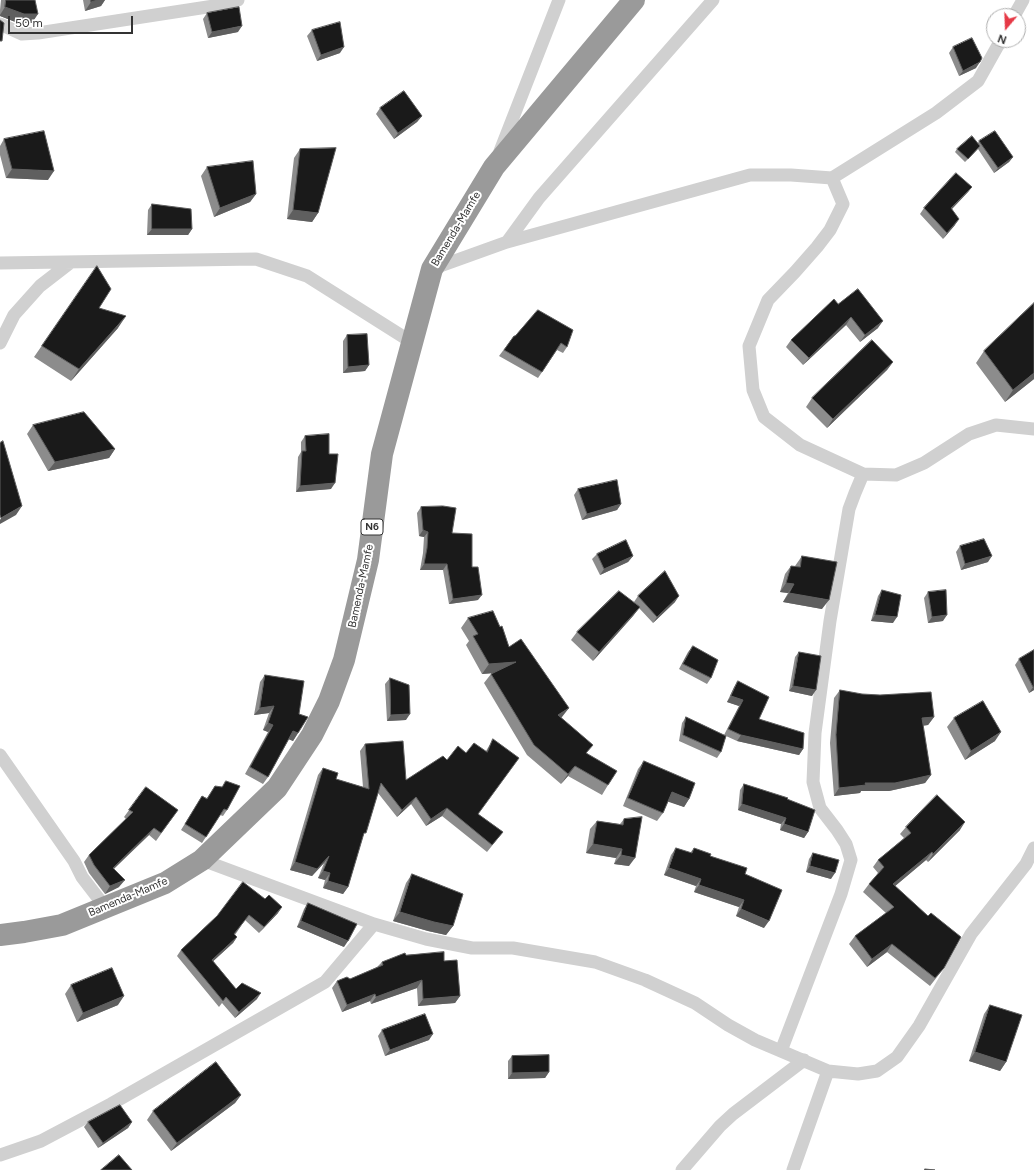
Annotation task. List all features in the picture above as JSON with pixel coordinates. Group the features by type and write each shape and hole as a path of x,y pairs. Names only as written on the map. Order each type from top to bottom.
{"highway":[{"name":"Bamenda-Mamfe","path":"0,935 62,925 165,884 202,860 277,788 312,734 329,701 344,660 368,560 382,454 432,269 494,167 634,0"}],"street":[{"path":"0,24 22,34 38,33 220,5 238,0"},
{"path":"494,167 559,0"},
{"path":"507,242 539,198 712,0"},
{"path":"432,269 507,242 750,175 791,175 832,178 936,113 978,81 997,48"},
{"path":"832,178 843,204 830,230 817,247 768,300 749,346 753,390 764,417 800,445 863,474 896,475 924,463 969,434 996,426 1034,429"},
{"path":"0,263 256,259 307,276 413,343"},
{"path":"0,343 14,315 40,286 71,262"},
{"path":"781,1051 841,894 850,860 846,844 820,808 813,782 815,732 830,621 849,509 863,474"},
{"path":"0,755 74,861 82,877 105,907"},
{"path":"202,860 374,924 426,939 472,948 513,948 595,962 645,980 694,1003 755,1040 828,1071 858,1074 878,1070 897,1057 919,1026 971,934 1026,864 1034,848"},
{"path":"0,1155 41,1141 111,1104 325,982 374,924"},
{"path":"682,1170 720,1126 733,1114 804,1060"},
{"path":"793,1170 828,1071"}],"building":[{"path":"6,0 35,0 38,14 24,14 5,7"},
{"path":"239,7 242,26 212,32 207,13"},
{"path":"0,20 4,23 2,41 0,41"},
{"path":"340,22 344,47 321,55 312,30"},
{"path":"972,38 982,58 980,62 963,71 953,47"},
{"path":"404,91 422,116 398,133 380,108"},
{"path":"44,131 54,171 12,169 4,139"},
{"path":"995,131 1013,157 998,168 979,141"},
{"path":"972,136 980,146 968,159 957,149"},
{"path":"336,148 318,213 293,210 300,149"},
{"path":"253,161 256,194 220,208 207,167"},
{"path":"956,173 972,187 951,208 959,219 947,233 924,208"},
{"path":"152,204 191,209 192,229 152,229"},
{"path":"97,266 111,289 99,308 126,316 79,369 42,346"},
{"path":"858,289 883,321 865,335 851,317 809,358 791,340 834,299 838,304"},
{"path":"1034,303 1034,373 1013,390 984,351"},
{"path":"538,310 573,330 567,347 561,343 542,372 504,350 514,336"},
{"path":"367,334 369,365 348,367 347,335"},
{"path":"872,340 893,362 833,419 812,398"},
{"path":"84,412 115,449 55,462 33,425"},
{"path":"329,434 329,454 338,454 335,483 300,486 302,451 306,451 305,436"},
{"path":"3,441 22,506 1,518 0,443"},
{"path":"617,480 621,504 587,514 578,489"},
{"path":"443,506 456,508 452,533 472,534 472,567 478,567 482,595 453,599 447,564 424,564 428,532 423,530 421,507"},
{"path":"984,539 992,556 965,564 960,546"},
{"path":"626,540 633,556 604,569 597,554"},
{"path":"802,556 837,562 829,600 789,593 794,584 786,583 791,566 800,567"},
{"path":"665,571 679,596 657,617 638,596"},
{"path":"882,590 901,595 897,617 875,615"},
{"path":"946,590 947,615 932,617 928,592"},
{"path":"619,591 640,607 599,652 577,632"},
{"path":"493,611 500,627 502,626 509,647 521,639 569,708 558,715 593,745 586,753 617,771 608,785 575,766 568,774 534,745 491,674 516,662 489,664 473,636 478,634 468,618"},
{"path":"693,646 718,660 711,678 683,664"},
{"path":"1034,650 1034,687 1033,687 1019,659"},
{"path":"799,652 821,656 816,690 793,686"},
{"path":"265,675 304,681 299,714 308,717 298,733 293,731 268,777 250,767 273,725 268,723 274,706 260,708"},
{"path":"390,678 409,685 410,714 391,715"},
{"path":"738,681 769,697 759,719 804,733 803,749 741,735 728,729 743,700 731,696"},
{"path":"840,690 862,694 880,695 931,692 934,717 922,718 931,775 895,783 865,783 866,785 839,788 836,735"},
{"path":"983,701 1001,732 971,751 954,718"},
{"path":"686,717 726,736 721,752 683,735"},
{"path":"493,739 519,758 478,814 503,832 492,845 447,808 431,819 416,797 402,810 381,783 348,887 328,881 330,873 323,871 329,856 317,869 295,862 323,768 338,773 336,779 369,789 365,744 403,741 406,780 443,756 447,760 458,746 466,753 474,743 487,752"},
{"path":"644,761 695,783 689,799 672,792 663,813 628,798"},
{"path":"226,781 240,786 227,810 224,809 206,837 185,824 202,796 207,799 215,786 222,787"},
{"path":"744,784 788,798 787,799 815,810 808,832 784,824 786,818 742,804"},
{"path":"146,787 178,810 161,833 154,828 113,868 125,880 110,886 94,865 89,855 133,812 129,810"},
{"path":"937,795 965,822 933,854 932,852 893,884 928,916 931,913 961,937 944,968 935,978 892,944 872,959 855,936 894,907 869,884 884,867 878,860 911,833 906,827"},
{"path":"642,817 635,858 621,855 622,849 593,844 597,821 623,825 624,819"},
{"path":"676,848 692,853 694,848 711,854 710,856 747,868 745,874 782,890 769,921 741,909 744,900 699,885 701,879 669,868"},
{"path":"813,853 839,860 835,873 810,866"},
{"path":"412,874 463,894 453,926 400,912"},
{"path":"243,882 265,899 269,895 282,907 264,927 249,915 234,934 237,937 212,960 236,989 242,983 261,993 239,1012 226,997 223,1001 181,950 217,916"},
{"path":"308,903 357,924 348,941 301,921"},
{"path":"444,952 444,961 457,960 460,996 423,999 422,980 376,997 375,994 347,1005 337,981 347,977 350,979 383,965 382,962 405,953 406,955"},
{"path":"112,968 124,996 83,1013 71,985"},
{"path":"990,1005 1022,1015 1006,1062 975,1052"},
{"path":"425,1014 433,1034 390,1050 382,1030"},
{"path":"549,1055 549,1072 512,1073 512,1056"},
{"path":"216,1062 241,1095 177,1143 153,1111"},
{"path":"120,1105 132,1122 103,1143 88,1122"},
{"path":"119,1155 132,1170 101,1170"}]}
